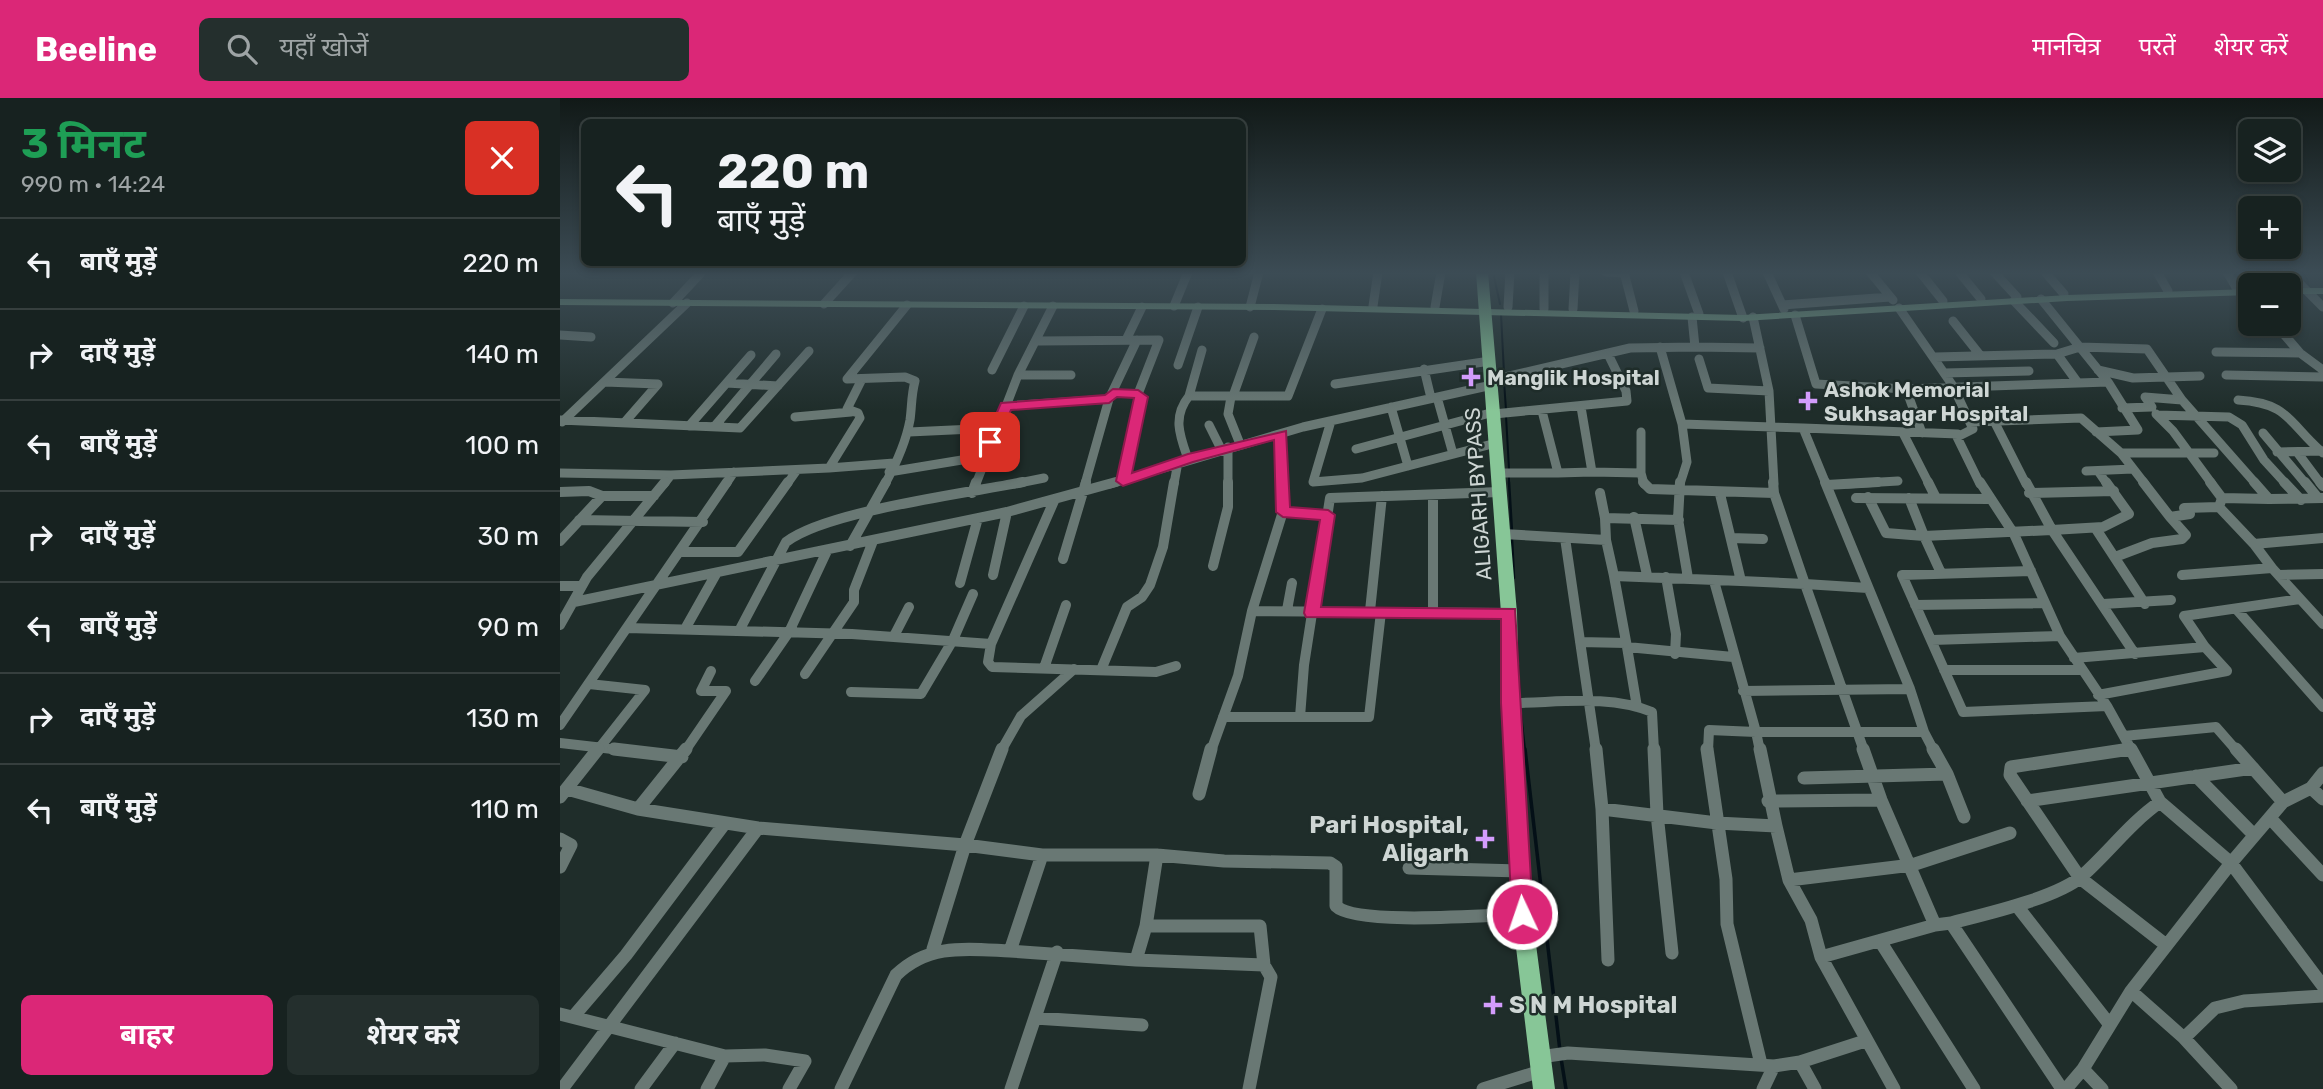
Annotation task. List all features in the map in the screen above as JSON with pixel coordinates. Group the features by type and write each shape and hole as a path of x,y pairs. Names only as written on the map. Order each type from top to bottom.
{"highway":[{"name":"ALIGARH BYPASS","path":"1487,318 1492,382 1499,413 1496,443 1504,473 1500,492 1509,535 1509,613 1518,703 1522,914 1544,1068"}],"street":[{"path":"561,422 671,318"},
{"path":"849,546 872,512 909,432 913,412 909,404 915,381 905,377 847,379 896,318"},
{"path":"992,370 1018,318"},
{"path":"972,493 995,428 1018,375 1048,318"},
{"path":"1126,340 1137,318"},
{"path":"1178,365 1194,318"},
{"path":"1189,396 1288,396 1318,318"},
{"path":"1695,318 1695,347"},
{"path":"1747,318 1760,348 1769,391 1773,493 1881,800 1912,865 1935,925"},
{"path":"1791,318 1816,384 1906,389 2108,382"},
{"path":"1682,424 1836,427 1903,433 1958,434 1973,429 1953,386 1906,318"},
{"path":"2032,318 2054,343"},
{"path":"2057,318 2108,382 2138,430 2096,432"},
{"path":"1953,321 1980,355"},
{"path":"560,335 590,337"},
{"path":"2285,336 2300,353 2323,370"},
{"path":"1240,444 1228,414 1254,337"},
{"path":"1063,559 1111,396 1137,340"},
{"path":"1038,341 1159,340 1138,394 1141,404 1123,481"},
{"path":"574,601 653,588 1054,501 1240,444 1608,354 1660,347 1760,348"},
{"path":"1660,347 1682,424 1687,463 1681,472 1677,490 1688,578"},
{"path":"1935,357 2057,354 2080,347 2147,349 2193,415 2269,499"},
{"path":"1101,670 1127,607 1142,597 1150,585 1163,547 1183,460 1176,422 1179,406 1189,396 1202,350"},
{"path":"561,422 740,428 809,351"},
{"path":"2216,352 2300,353"},
{"path":"714,427 776,354"},
{"path":"1356,449 1499,413 1627,401 1626,391 1608,354"},
{"path":"2057,354 2078,383"},
{"path":"689,426 751,355"},
{"path":"1699,359 1708,388 1769,391"},
{"path":"1335,384 1490,361"},
{"path":"1424,369 1453,454"},
{"path":"2098,370 2133,378 2200,376"},
{"path":"1944,373 2029,371"},
{"path":"1018,375 1071,375"},
{"path":"2227,375 2323,377"},
{"path":"2133,378 2155,411 2189,453 2220,503 2275,572 2323,624"},
{"path":"851,412 847,404 862,379"},
{"path":"605,382 658,384 624,423"},
{"path":"727,383 778,386"},
{"path":"1906,389 1922,433"},
{"path":"1006,406 1138,394"},
{"path":"2146,397 2182,400"},
{"path":"2238,400 2262,400 2276,404 2322,451"},
{"path":"1391,407 1408,466"},
{"path":"1581,407 1592,472"},
{"path":"2122,408 2229,417 2242,425 2264,460 2301,499"},
{"path":"1542,411 1558,473"},
{"path":"795,417 858,413 860,418 829,468"},
{"path":"1970,422 2081,418 2121,453 2186,534 2182,539 2152,542 2115,557"},
{"path":"1331,421 1312,482 1362,478 1496,443"},
{"path":"1994,421 2020,467 2029,493 2135,654"},
{"path":"1209,425 1225,448 1228,507 1213,566"},
{"path":"909,432 995,428"},
{"path":"1803,428 1910,689 1924,732 1947,774 1964,817"},
{"path":"1642,432 1641,473 1644,485 1650,489 1720,494 1773,493"},
{"path":"1903,433 1936,498"},
{"path":"2263,433 2320,498"},
{"path":"1199,794 1238,676 1252,611 1283,512 1281,434"},
{"path":"1958,434 1988,499 2014,534 2060,636 2107,706 2160,802 2231,863 2323,986"},
{"path":"2277,452 2322,451"},
{"path":"2297,452 2323,486"},
{"path":"2121,453 2214,453"},
{"path":"560,472 671,475 891,468 986,456"},
{"path":"2086,471 2133,469"},
{"path":"685,629 720,573 797,470"},
{"path":"1868,498 1886,533 1924,536 2096,529 2122,521 2129,514 2098,471"},
{"path":"560,725 653,588 683,552 734,472"},
{"path":"1504,473 1641,473"},
{"path":"560,625 582,586 631,520 671,475"},
{"path":"739,632 786,542 799,532 872,512 1044,478"},
{"path":"1827,485 1898,481"},
{"path":"560,492 589,491 602,496 654,495"},
{"path":"2029,493 2114,491"},
{"path":"1300,717 1312,613 1330,498 1500,492"},
{"path":"1600,493 1636,707"},
{"path":"1720,494 1741,581"},
{"path":"1433,495 1433,612"},
{"path":"560,541 602,496"},
{"path":"1223,717 1369,718 1382,496"},
{"path":"1856,498 1988,499"},
{"path":"1909,498 1941,573"},
{"path":"2170,517 2190,514 2184,508 2220,503 2320,498"},
{"path":"1054,501 990,644 988,662 992,667 1156,672 1176,666"},
{"path":"993,575 1007,512"},
{"path":"1283,512 1328,515"},
{"path":"1634,517 1647,575"},
{"path":"960,583 978,518"},
{"path":"1605,518 1679,520"},
{"path":"560,525 631,520 703,522"},
{"path":"2096,529 2145,604"},
{"path":"1509,535 1606,541"},
{"path":"1565,538 1591,703 1602,809 1608,960"},
{"path":"1731,538 1763,539"},
{"path":"2254,544 2323,538"},
{"path":"806,674 854,602 854,590 873,541"},
{"path":"755,681 789,632 827,551"},
{"path":"683,552 738,552"},
{"path":"2031,571 1902,575 1963,712 2107,706"},
{"path":"2182,575 2323,573"},
{"path":"1614,576 1647,575 1868,588"},
{"path":"1666,577 1676,634 1675,654"},
{"path":"1714,581 1756,732 1768,801 1789,880 1811,920 1821,957 1865,1041 1894,1089"},
{"path":"1287,610 1292,583"},
{"path":"560,586 582,586"},
{"path":"851,692 921,694 953,640 974,594"},
{"path":"2098,695 2227,671 2205,648 2184,616 2237,610 2300,598"},
{"path":"2103,604 2145,604 2171,600"},
{"path":"1915,604 2044,604"},
{"path":"1044,668 1066,605"},
{"path":"894,636 909,607"},
{"path":"2237,610 2323,707"},
{"path":"1252,611 1509,613"},
{"path":"627,628 833,633 990,644"},
{"path":"1932,640 2060,636"},
{"path":"1580,642 1627,645 1675,654 1733,657"},
{"path":"2074,658 2205,648"},
{"path":"933,949 965,845 989,778 1015,720 1074,669"},
{"path":"1944,670 2082,670"},
{"path":"639,809 682,757 726,691 701,691 711,671"},
{"path":"589,684 645,690 563,793 639,809 758,828 965,845 1042,855 1157,855 1224,861 1331,863 1336,867 1336,906 1347,914 1391,918 1522,914"},
{"path":"1743,691 1910,689"},
{"path":"1518,703 1591,703 1636,707 1652,712 1657,814 1672,953"},
{"path":"2124,736 2216,727 2283,802"},
{"path":"1763,1089 1767,1065 1727,924 1726,878 1707,734 1717,729 1756,732 1924,732"},
{"path":"560,743 682,757"},
{"path":"2132,749 2011,767 2010,775 2080,878 2166,945"},
{"path":"2027,801 2253,768"},
{"path":"1951,923 2064,1089 2083,1069 2131,991 2231,863 2283,802 2311,788 2323,773"},
{"path":"1804,778 1947,774"},
{"path":"2196,776 2254,835"},
{"path":"2311,788 2323,799"},
{"path":"1768,801 1881,800"},
{"path":"1821,957 1935,925 2017,906 2080,878 2141,815 2160,802"},
{"path":"1602,809 1717,823 1776,826"},
{"path":"2270,818 2323,874"},
{"path":"567,1015 626,956 725,823"},
{"path":"562,1089 758,828"},
{"path":"1789,880 1912,865 2011,833"},
{"path":"560,839 571,845 560,867"},
{"path":"1010,951 1042,855"},
{"path":"1136,960 1146,926 1157,855"},
{"path":"1409,868 1520,872"},
{"path":"2017,906 2110,1025"},
{"path":"1146,926 1260,926 1264,965 1270,977 1249,1089"},
{"path":"1880,941 1974,1089"},
{"path":"841,1089 896,975 908,960 933,949 1057,952 1136,960 1264,965"},
{"path":"1011,1089 1057,952"},
{"path":"2131,991 2185,1038 2231,1089"},
{"path":"2185,1038 2215,1008 2244,1001 2323,996"},
{"path":"567,1015 725,1056 765,1055 805,1061 789,1089"},
{"path":"1035,1018 1142,1025"},
{"path":"1483,1089 1544,1068 1568,1053 1767,1065 1800,1062 1865,1041"},
{"path":"640,1089 675,1043"},
{"path":"707,1089 725,1056"},
{"path":"1800,1062 1815,1089"},
{"path":"2083,1069 2102,1089"}],"waterway":[{"path":"1501,318 1504,373"},
{"path":"1504,381 1506,410"},
{"path":"1506,416 1509,469"},
{"path":"1509,476 1509,482"},
{"path":"1509,482 1512,532"},
{"path":"1512,539 1514,578"},
{"path":"1518,665 1520,700"},
{"path":"1520,707 1525,751"},
{"path":"1525,749 1560,1051"},
{"path":"1561,1058 1566,1089"}],"place":[{"name":"Manglik Hospital","path":"1471,377"},
{"name":"Ashok Memorial Sukhsagar Hospital","path":"1808,401"},
{"name":"Pari Hospital, Aligarh","path":"1485,839"},
{"name":"S N M Hospital","path":"1493,1005"}],"route":[{"path":"990,442 1006,406 1109,399 1113,393 1138,394 1141,397 1123,481 1188,458 1281,434 1283,512 1328,515 1312,613 1509,613 1510,703 1522,914"}]}
